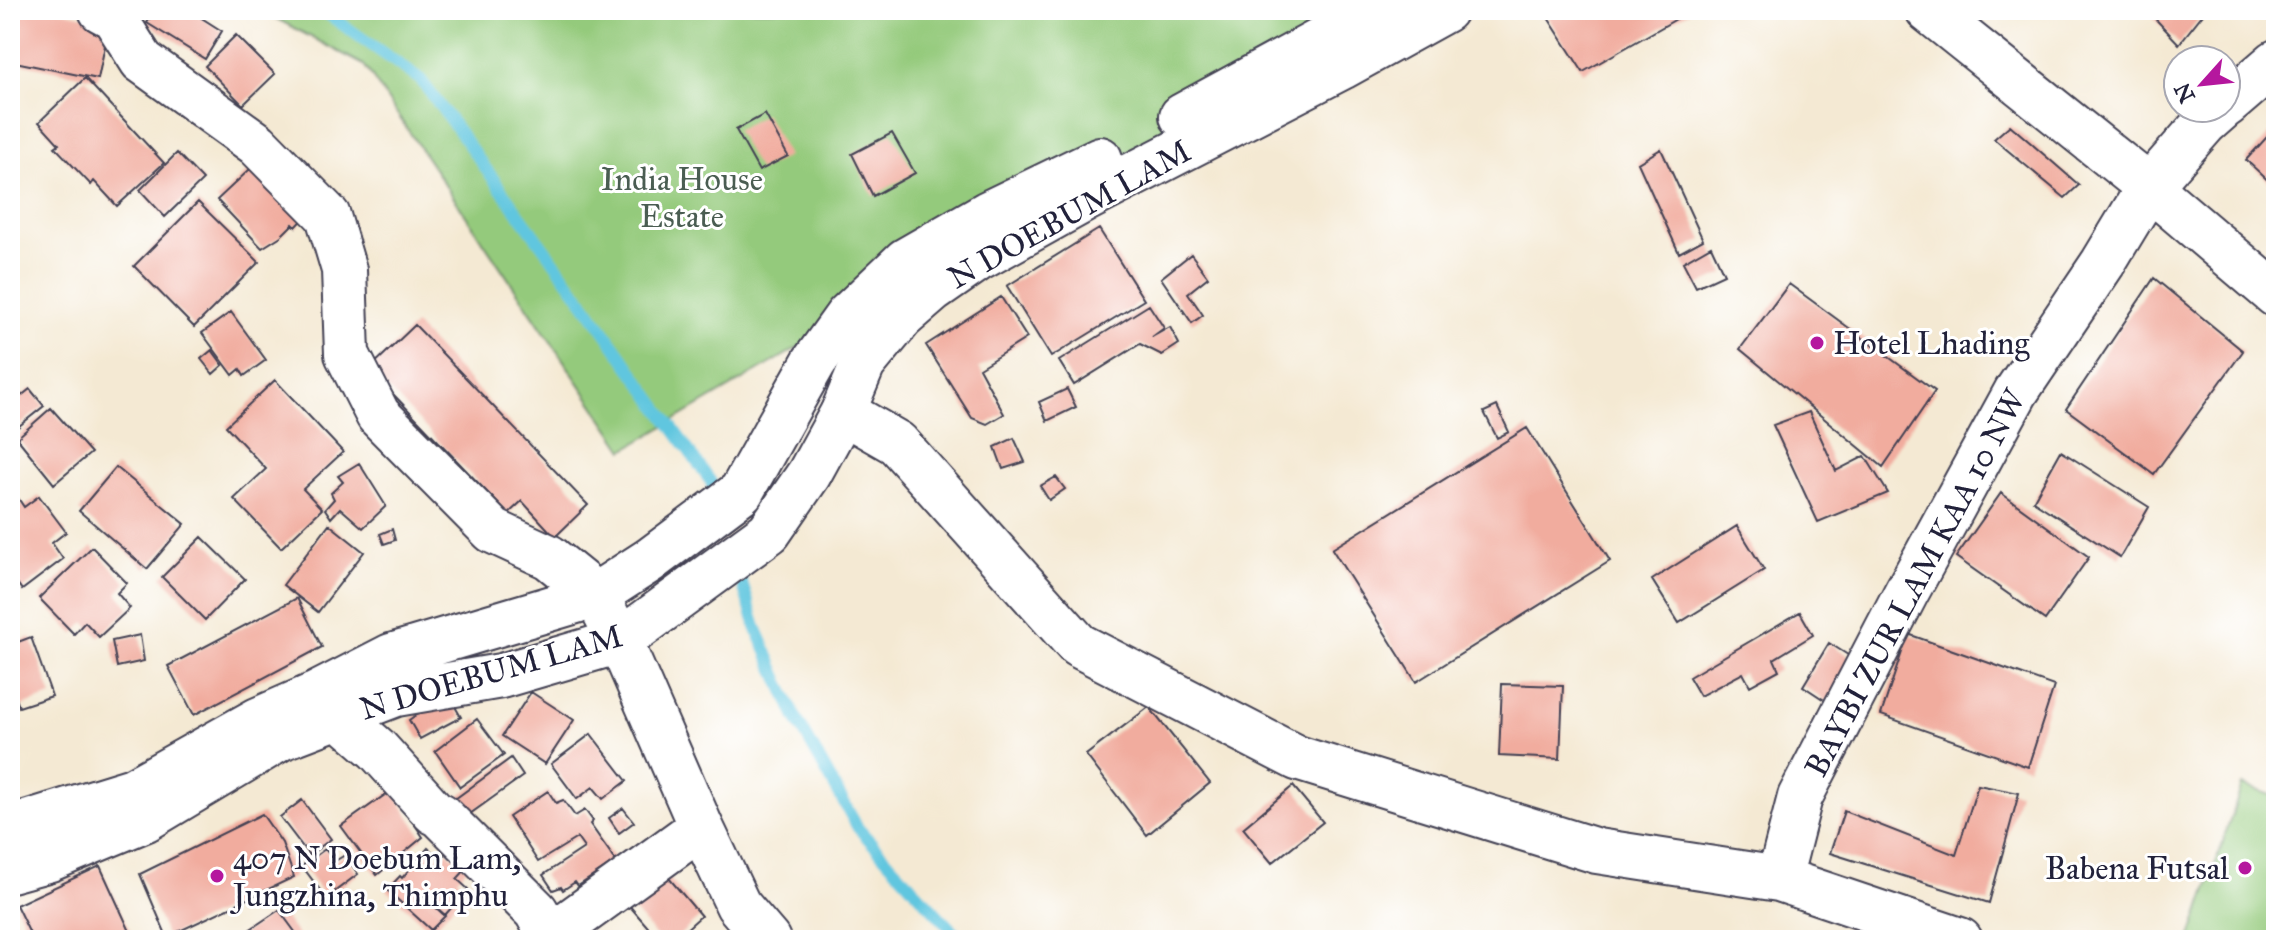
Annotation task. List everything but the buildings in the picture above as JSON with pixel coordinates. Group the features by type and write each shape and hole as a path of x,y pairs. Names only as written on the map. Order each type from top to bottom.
{"street":[{"path":"101,10 114,17 142,61 257,144 328,216 344,270 347,354 378,415 493,531 549,557 596,595 620,641 738,905 768,940"},
{"name":"N DOEBUM LAM","path":"10,828 133,790 258,720 391,656 596,595 741,492 814,362 838,327 906,260 988,213 1108,156 1377,10"},
{"name":"N DOEBUM LAM","path":"10,870 50,859 146,819 281,738 396,694 501,676 620,641 769,532 809,474 843,412 863,364 902,317 932,291 978,259 1084,200 1342,67 1445,10"},
{"path":"1928,10 2149,187 2276,295"},
{"name":"BAYBI ZUR LAM KAA 10 NW","path":"2242,91 2276,62"},
{"name":"BAYBI ZUR LAM KAA 10 NW","path":"1779,879 1800,797 1906,593 2016,392 2103,263 2149,187 2204,124"},
{"path":"843,412 897,443 1078,645 1297,758 1597,851 1779,879 1960,940"},
{"path":"340,717 377,749 434,812 536,911 548,938 701,827"}],"green space":[{"name":"India House Estate","path":"260,10 1370,10 624,450 364,65"},
{"name":"Babena Futsal","path":"2242,785 2276,797 2276,940 2190,940"}],"waterway":[{"path":"322,10 421,80 711,482 716,500"},
{"path":"737,567 756,627 795,716 858,828 961,940"}],"place":[{"name":"Hotel Lhading","path":"1817,343"},
{"name":"Babena Futsal","path":"2245,868"},
{"name":"407 N Doebum Lam, Jungzhina, Thimphu","path":"217,876"}]}
